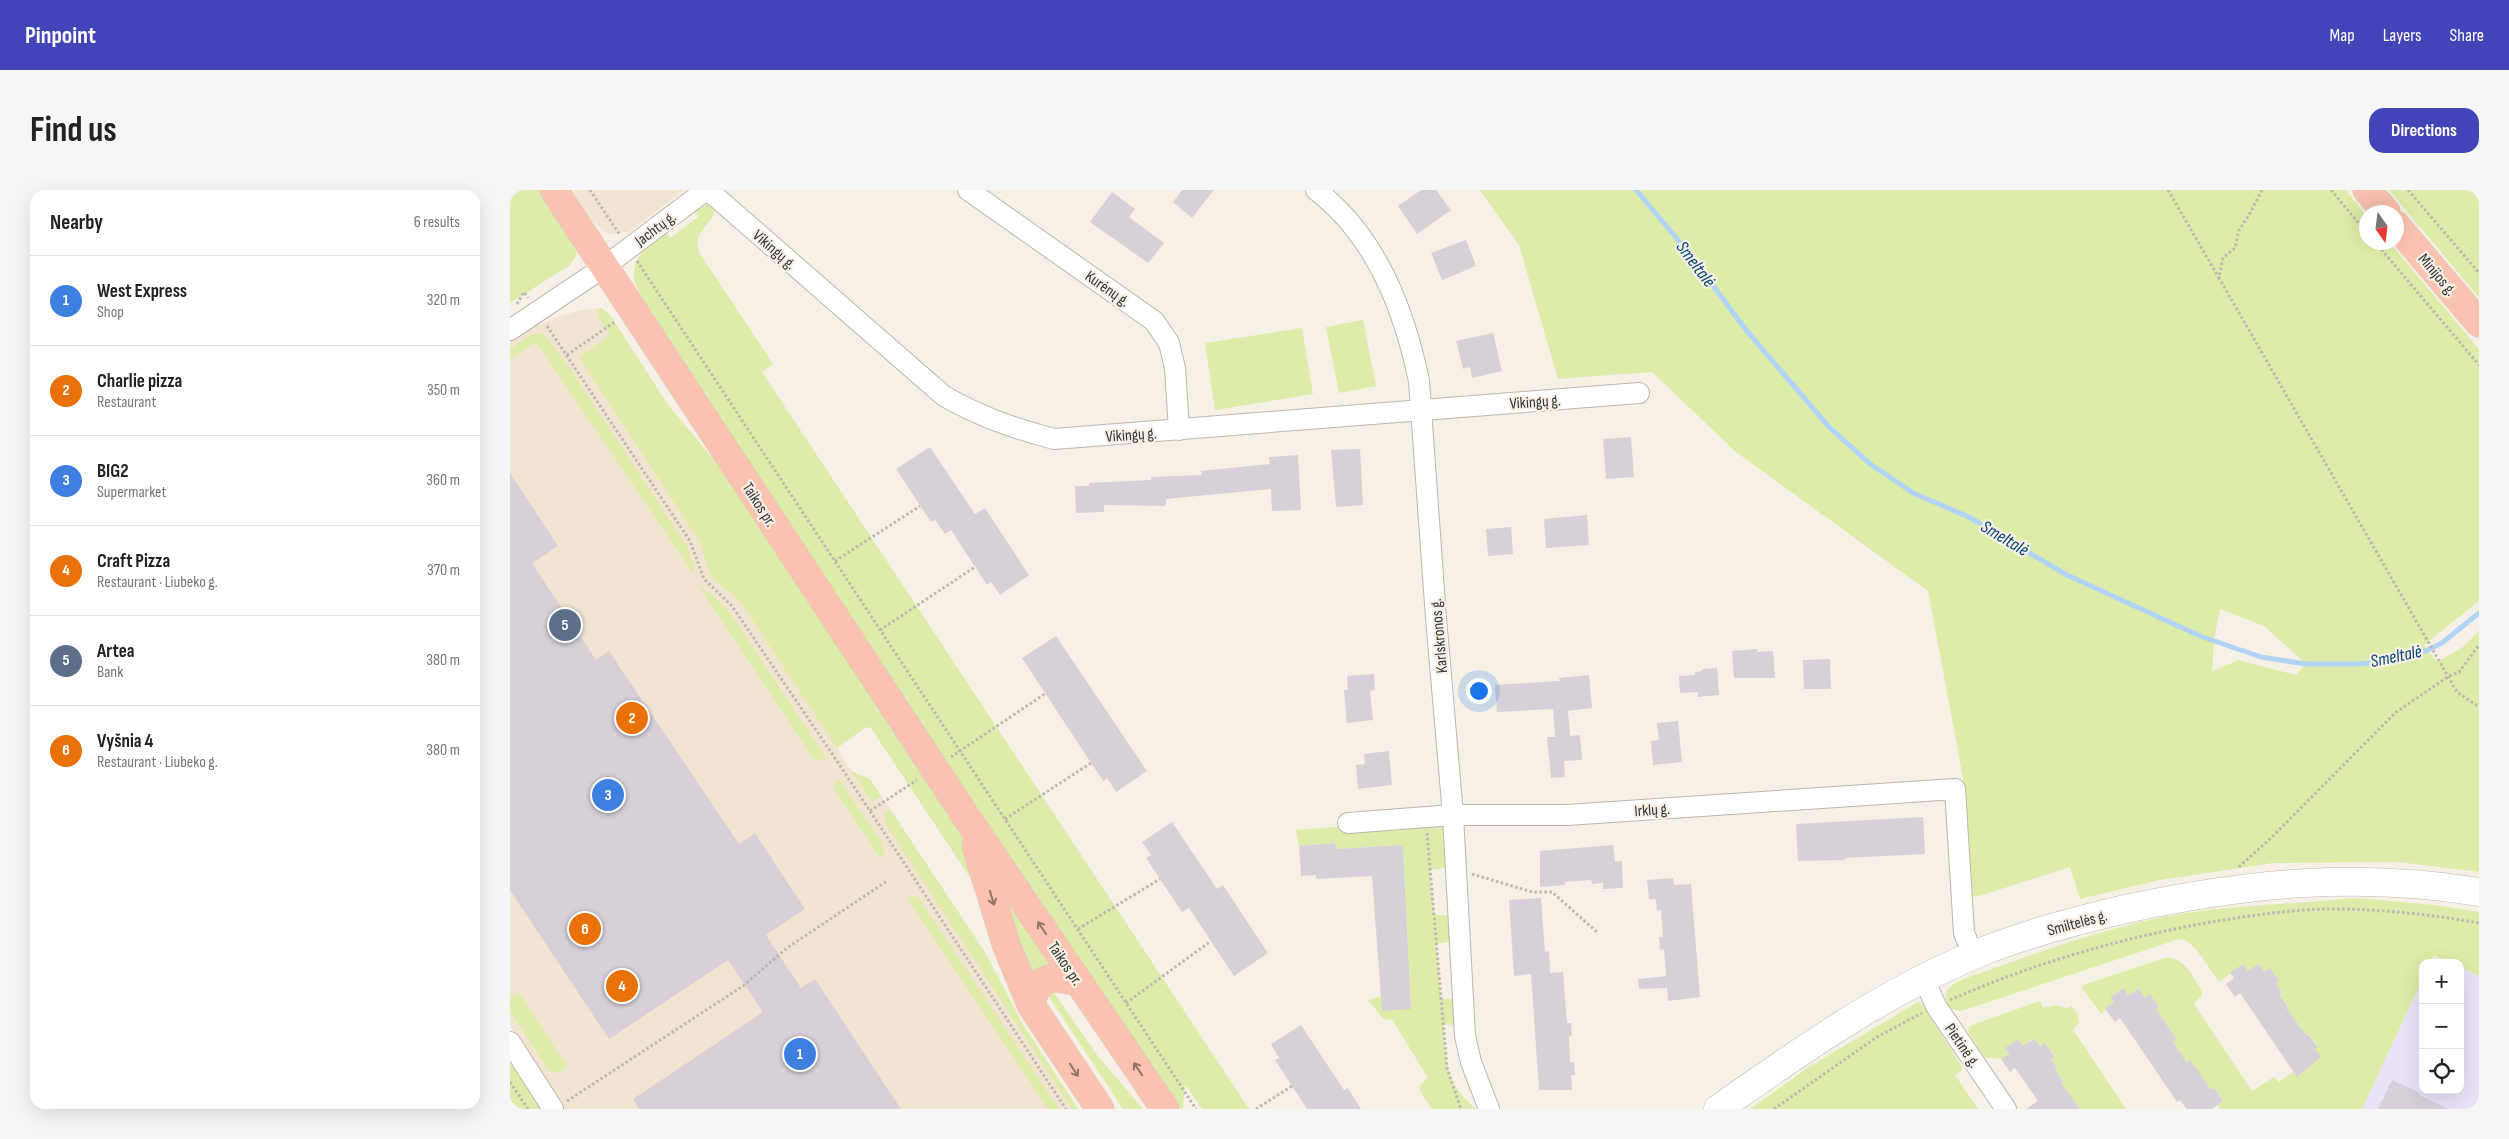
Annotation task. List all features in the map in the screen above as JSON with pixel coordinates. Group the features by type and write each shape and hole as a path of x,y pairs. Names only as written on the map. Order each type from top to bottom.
{"main road":[{"name":"Taikos pr.","path":"554,190 967,818 1165,1109"},
{"path":"2366,190 2380,205"},
{"name":"Minijos g.","path":"2404,234 2479,323"},
{"name":"Taikos pr.","path":"967,818 1006,944 1031,1005 1100,1109"},
{"path":"1031,1005 1037,986 1044,980 1058,977 1079,983"}],"street":[{"name":"Jachtų g.","path":"510,330 604,267 707,190"},
{"name":"Vikingų g.","path":"707,190 944,396 974,413 1010,428 1054,439 1639,393"},
{"name":"Kurėnų g.","path":"968,190 1154,321 1169,343 1175,368 1179,430"},
{"name":"Karlskronos g.","path":"1316,190 1334,204 1366,243 1386,278 1411,343 1422,410 1436,618 1453,815 1465,1036 1471,1062 1490,1109"},
{"name":"Irklų g.","path":"1348,823 1453,815 1567,815 1955,790 1964,933 1973,955"},
{"name":"Smiltelės g.","path":"1718,1109 1829,1033 1878,1003 1973,955 2056,927 2162,901 2278,883 2340,880 2479,892"},
{"name":"Pietinė g.","path":"1924,979 1936,1006 2006,1109"},
{"path":"510,1042 559,1106"}],"path":[{"path":"590,190 1196,1109"},
{"path":"2168,190 2415,616 2456,692 2479,708"},
{"path":"2219,278 2223,258 2235,248 2239,230 2250,216 2262,190"},
{"path":"2331,190 2359,224"},
{"path":"2408,190 2479,273"},
{"path":"2382,250 2479,365"},
{"path":"516,306 524,292 568,355 690,541 704,579 732,606 1066,1109"},
{"path":"568,355 658,293"},
{"path":"835,561 920,506"},
{"path":"880,630 975,567"},
{"path":"2224,890 2239,867 2273,836 2395,714 2449,676 2459,672 2479,645"},
{"path":"960,751 1046,693"},
{"path":"1006,820 1091,763"},
{"path":"1426,817 1447,1068 1461,1109"},
{"path":"1456,874 1476,874 1532,892 1552,892 1598,933"},
{"path":"1078,929 1160,879"},
{"path":"559,1106 743,986 787,948 887,881"},
{"path":"1774,1109 1877,1037 1936,1006 1978,987 2060,957 2133,938 2240,917 2342,909 2427,915 2479,923"},
{"path":"1126,1003 1211,941"},
{"path":"510,1082 528,1109"},
{"path":"1256,1109 1292,1086"}],"shaded area":[{"path":"573,190 684,190 629,232 608,234 587,217"},
{"path":"602,308 610,315 668,405 715,461 940,799 985,900 871,728 866,727 837,748 851,771 870,779 986,954 1022,1023 1078,1109 565,1109 510,1026 510,341 529,329 560,316 581,310"},
{"path":"2464,969 2479,976 2479,1109 2362,1109 2419,987 2419,1094 2464,1094"}],"green space":[{"path":"510,190 538,190 577,249 576,256 570,265 510,303"},
{"path":"1480,190 2346,190 2359,206 2359,250 2396,250 2479,349 2479,601 2424,645 2437,662 2463,647 2479,631 2479,872 2398,862 2273,863 2160,880 2080,899 2070,867 1976,897 1970,895 1965,789 1928,591 1736,452 1652,372 1558,379 1519,245","holes":["2220,609 2264,626 2306,664 2296,675 2238,660 2212,672 2214,640"]},
{"path":"2389,190 2479,190 2479,297 2404,208 2404,205 2402,205"},
{"path":"708,204 715,210 698,238 699,252 773,364 762,372 1249,1109 1202,1109 1185,1084 1183,1108 1177,1109 650,313 637,288 634,277 634,268 637,260 652,242 665,232 670,238 698,217 693,211"},
{"path":"598,308 610,315 668,405 715,461 940,799 970,847 985,900 871,728 866,727 837,748 740,601 711,577 700,542 579,357 610,335 598,316"},
{"path":"1363,320 1376,386 1339,393 1326,327"},
{"path":"1302,328 1313,394 1215,410 1205,343"},
{"path":"543,333 567,364 688,548 695,569 693,573 536,342 510,359 510,349 531,335"},
{"path":"698,585 713,595 733,617 826,758 821,760 813,758"},
{"path":"851,771 870,779 881,796 872,802"},
{"path":"838,778 883,844 884,854 880,858 833,787"},
{"path":"890,809 986,954 1022,1023 1078,1109 1072,1109 885,823 885,813"},
{"path":"1438,819 1445,823 1448,863 1445,868 1430,870 1434,915 1452,915 1454,941 1436,944 1441,999 1456,999 1458,1024 1443,1025 1445,1051 1449,1072 1453,1081 1458,1090 1476,1109 1432,1109 1420,1091 1421,1084 1428,1078 1392,1019 1384,1020 1368,1000 1381,996 1382,1011 1411,1008 1403,845 1336,849 1335,843 1299,846 1296,830"},
{"path":"1002,893 1052,969 1035,977 1015,944"},
{"path":"912,896 918,897 1059,1109 1048,1109 907,898"},
{"path":"2355,898 2435,905 2479,912 2479,976 2464,969 2464,959 2442,959 2434,955 2432,959 2419,959 2419,987 2362,1109 2220,1109 2218,1105 2223,1101 2214,1088 2211,1090 2190,1061 2187,1063 2173,1042 2156,1009 2159,1007 2150,994 2145,998 2139,989 2128,996 2122,988 2111,996 2114,1002 2101,1014 2082,988 2083,985 2165,958 2178,961 2191,974 2202,991 2202,995 2194,1004 2252,1091 2274,1077 2279,1082 2293,1072 2297,1076 2310,1067 2315,1049 2318,1046 2284,1009 2288,1006 2279,994 2282,992 2276,984 2279,981 2270,969 2265,972 2258,964 2248,971 2243,964 2219,982 2191,944 2179,939 1961,1011 1949,1008 1946,1000 1946,992 1950,987 1966,978 2070,942 2148,920 2238,907"},
{"path":"1052,990 1097,1055 1143,1109 1123,1109 1046,992"},
{"path":"518,992 567,1066 559,1072 549,1071 510,1011 510,998"},
{"path":"2040,1001 2043,1008 2056,1005 2067,1008 2072,1006 2077,1013 2079,1023 2073,1030 2126,1109 2080,1109 2066,1090 2059,1085 2063,1082 2055,1069 2057,1067 2051,1059 2055,1056 2045,1044 2040,1047 2033,1039 2023,1046 2018,1039 2006,1048 2010,1054 2001,1059 1984,1057 1968,1032 1969,1026"},
{"path":"1918,1002 1922,1004 1962,1067 1962,1070 1955,1075 1978,1109 1750,1109 1809,1067"},
{"path":"510,1062 541,1109 510,1109"}],"building":[{"path":"1182,190 1214,190 1192,218 1173,202"},
{"path":"1421,190 1436,190 1451,210 1417,234 1398,206"},
{"path":"1112,192 1135,209 1129,217 1164,243 1148,263 1090,222"},
{"path":"1466,240 1476,266 1442,280 1431,253"},
{"path":"1493,333 1502,371 1472,378 1470,367 1463,369 1456,341"},
{"path":"1631,437 1634,477 1606,479 1603,439"},
{"path":"930,447 975,514 985,508 1029,575 1000,595 991,582 987,585 951,530 945,534 935,520 931,522 896,469"},
{"path":"1360,449 1363,505 1336,507 1331,450"},
{"path":"1298,455 1301,510 1272,511 1271,489 1166,499 1166,506 1104,505 1104,512 1076,513 1075,486 1089,486 1089,483 1151,480 1151,477 1202,475 1201,471 1270,464 1269,457"},
{"path":"510,473 558,546 532,563 596,660 609,651 739,844 755,833 805,909 766,935 801,988 815,979 901,1109 639,1109 633,1099 763,1012 728,960 609,1039 510,890"},
{"path":"1587,515 1589,545 1546,548 1544,519"},
{"path":"1511,527 1513,554 1488,556 1486,529"},
{"path":"1056,636 1147,771 1116,792 1107,778 1103,781 1022,658"},
{"path":"1757,649 1757,652 1773,651 1775,678 1734,678 1732,651"},
{"path":"1830,659 1831,689 1804,689 1803,660"},
{"path":"1717,668 1719,695 1698,697 1698,692 1680,693 1679,676 1695,675 1695,672 1702,671 1702,669"},
{"path":"1374,674 1375,690 1370,691 1373,720 1347,723 1344,690 1348,690 1347,676"},
{"path":"1589,675 1592,708 1568,711 1570,736 1580,735 1582,760 1564,761 1565,777 1551,778 1547,737 1555,737 1553,709 1497,712 1495,685 1560,681 1559,678"},
{"path":"1678,721 1682,762 1653,765 1651,741 1659,740 1657,723"},
{"path":"1389,751 1392,785 1358,789 1356,765 1365,764 1364,754"},
{"path":"1923,817 1925,854 1845,858 1845,860 1798,861 1796,824"},
{"path":"1172,822 1217,889 1223,885 1268,953 1234,976 1189,908 1182,912 1146,858 1151,855 1142,842"},
{"path":"1335,843 1336,849 1403,845 1411,1009 1382,1011 1372,876 1316,879 1316,875 1301,876 1299,846"},
{"path":"1613,845 1615,862 1622,861 1623,888 1603,889 1603,883 1592,884 1591,880 1565,882 1565,885 1540,887 1540,851"},
{"path":"1673,878 1674,885 1691,884 1700,997 1668,1001 1667,988 1639,989 1638,979 1666,976 1664,949 1660,950 1659,937 1663,937 1661,910 1657,911 1656,899 1649,899 1647,880"},
{"path":"1541,898 1545,952 1549,951 1550,973 1563,972 1567,1023 1571,1023 1572,1035 1569,1036 1570,1063 1574,1062 1575,1075 1571,1075 1572,1090 1539,1090 1531,974 1514,976 1509,900"},
{"path":"2243,964 2248,971 2258,964 2265,972 2270,968 2279,981 2276,984 2282,992 2279,994 2288,1007 2286,1008 2306,1035 2308,1034 2318,1047 2315,1049 2321,1057 2297,1077 2240,993 2235,997 2226,984 2234,978 2230,973"},
{"path":"2123,988 2128,996 2139,989 2145,998 2150,994 2159,1007 2156,1009 2176,1039 2173,1042 2187,1063 2190,1060 2211,1090 2214,1088 2223,1101 2212,1109 2187,1109 2180,1100 2177,1102 2120,1018 2115,1022 2105,1009 2114,1002 2110,997"},
{"path":"1301,1025 1344,1090 1348,1088 1361,1109 1307,1109 1275,1060 1279,1058 1271,1044"},
{"path":"2018,1039 2023,1046 2034,1039 2040,1047 2045,1043 2055,1057 2051,1059 2063,1082 2061,1083 2080,1109 2026,1109 2038,1101 2015,1068 2010,1072 2001,1059 2010,1054 2005,1048"},
{"path":"2392,1080 2448,1109 2378,1109"}],"waterway":[{"name":"Smeltalė","path":"1636,190 1689,253 1746,330 1829,427 1869,463 1913,493 1969,517 2067,575 2200,636 2261,657 2306,664 2359,664 2389,661 2417,655 2442,643 2479,613"}],"place":[{"name":"Artea","path":"565,625"},
{"name":"Charlie pizza","path":"632,718"},
{"name":"BIG2","path":"608,795"},
{"name":"Vyšnia 4","path":"585,929"},
{"name":"Craft Pizza","path":"622,986"},
{"name":"West Express","path":"800,1054"}]}
